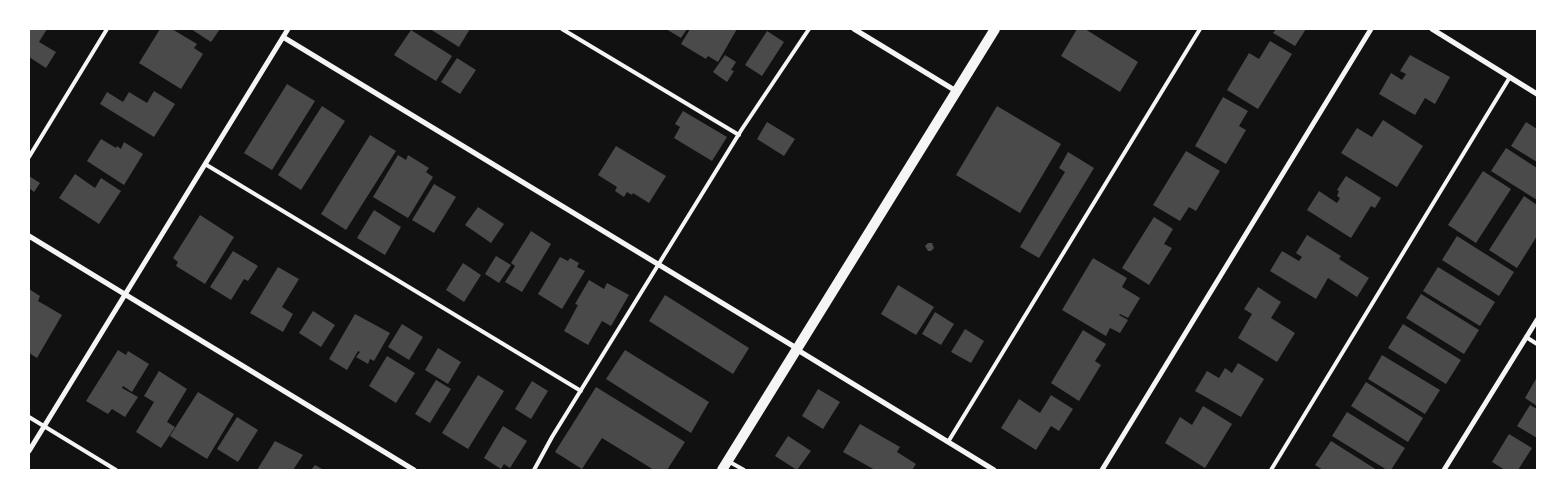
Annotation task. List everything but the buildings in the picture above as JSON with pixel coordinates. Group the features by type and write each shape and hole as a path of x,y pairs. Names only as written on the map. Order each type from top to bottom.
{"main road":[{"path":"722,470 995,29"}],"street":[{"path":"29,451 288,29"},
{"path":"854,29 956,91"},
{"path":"1102,470 1371,29"},
{"path":"1432,29 1537,94"},
{"path":"283,38 994,470"},
{"path":"29,236 414,470"},
{"path":"1444,470 1537,320"}],"lane":[{"path":"29,157 107,29"},
{"path":"562,29 739,136"},
{"path":"534,470 580,391 658,265 809,29"},
{"path":"948,442 1200,29"},
{"path":"1271,470 1510,77"},
{"path":"205,164 580,391"},
{"path":"1526,337 1537,344"},
{"path":"29,417 116,470"},
{"path":"728,461 744,470"}]}
